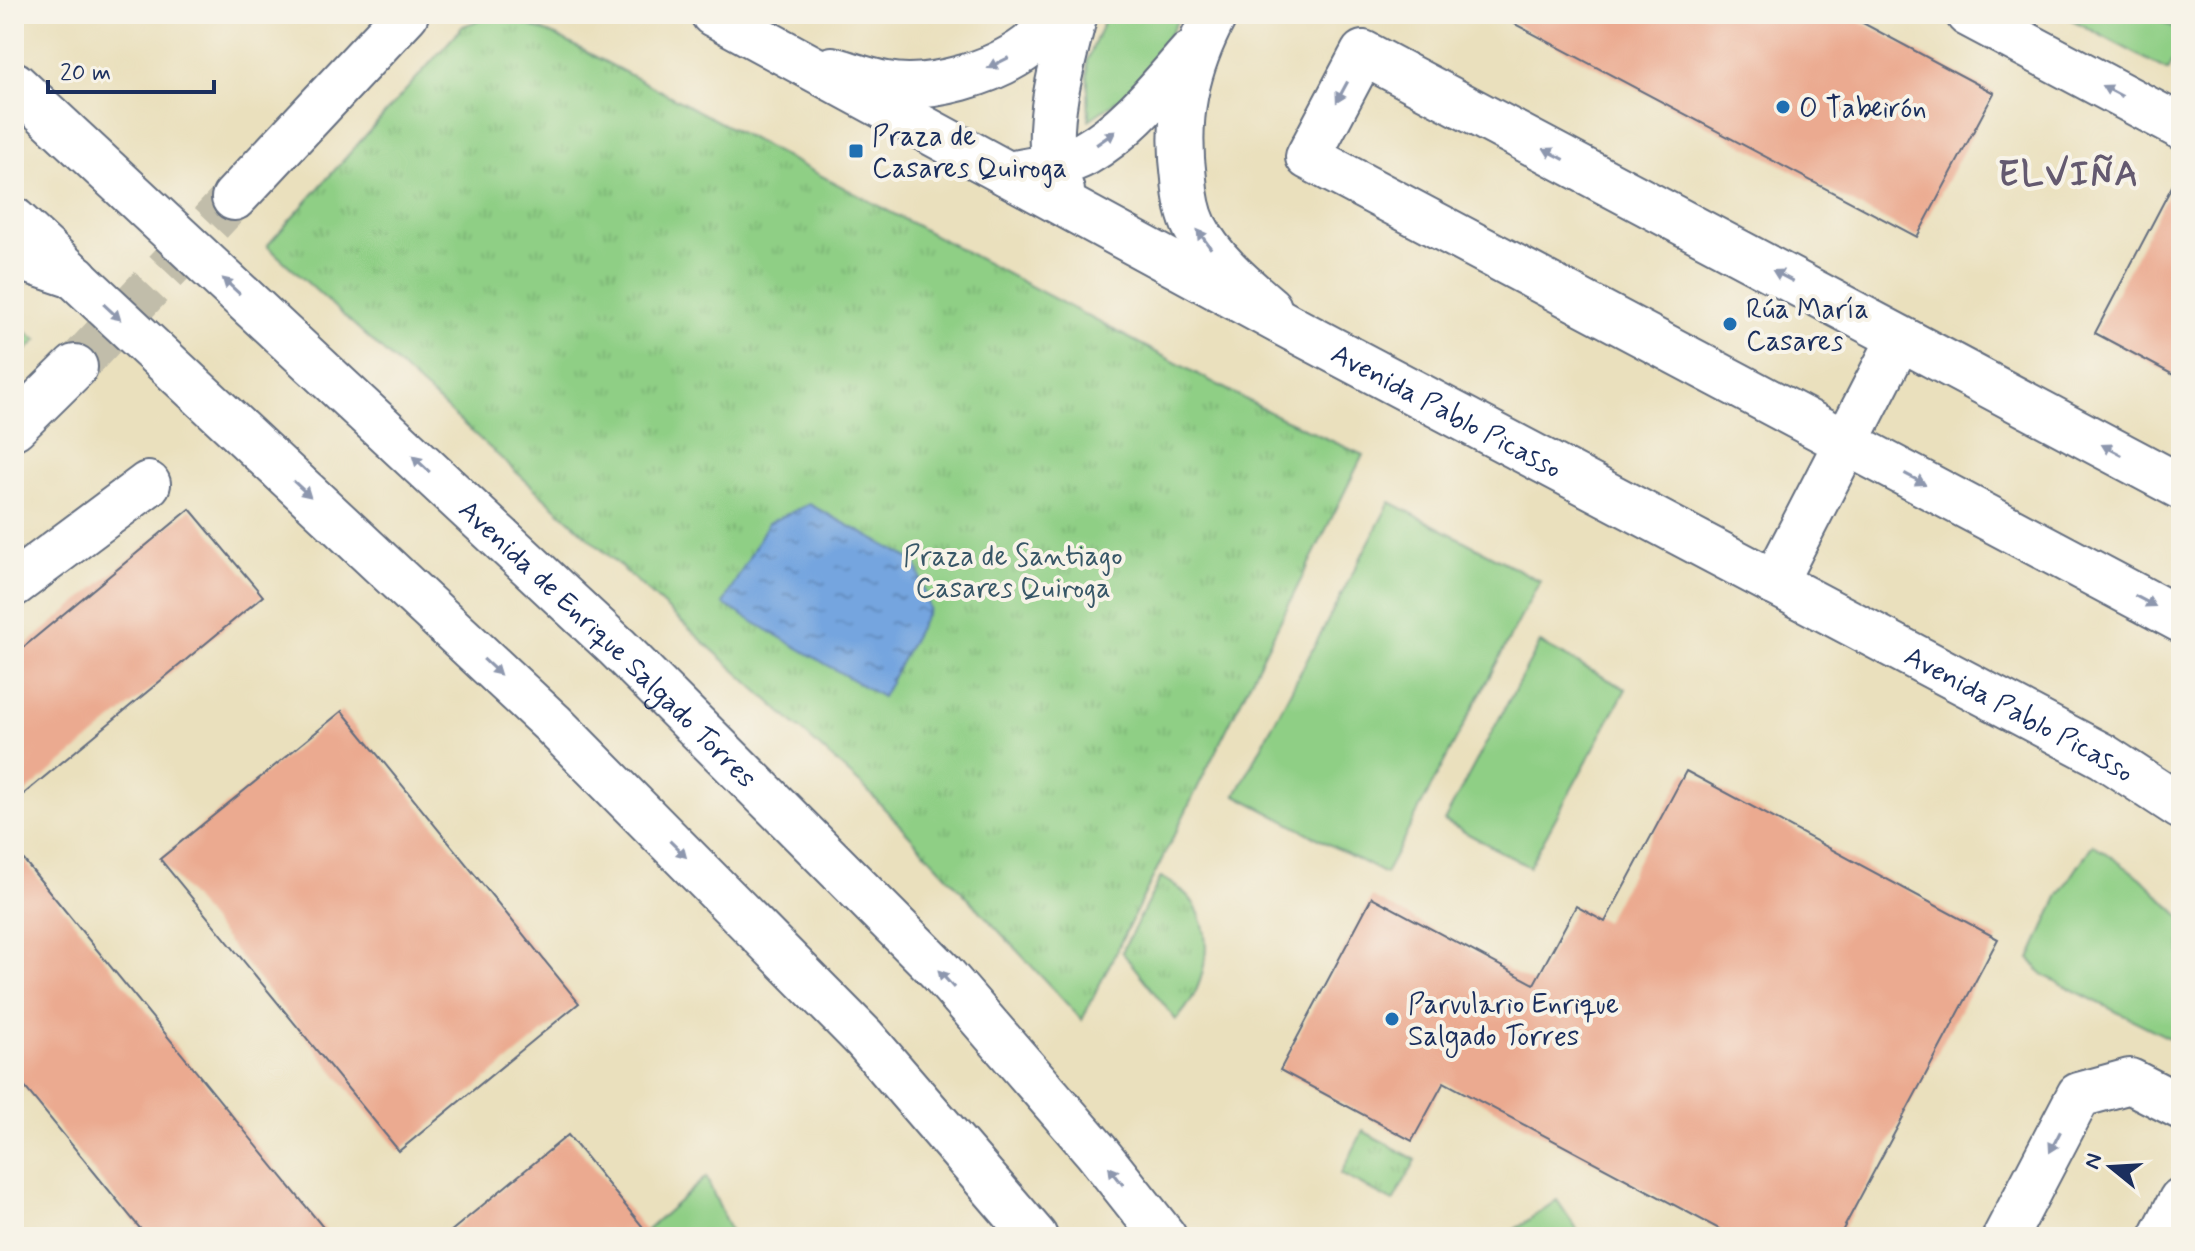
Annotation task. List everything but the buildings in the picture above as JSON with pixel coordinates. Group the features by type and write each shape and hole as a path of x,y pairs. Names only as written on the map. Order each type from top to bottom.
{"street":[{"path":"358,65 368,14"},
{"path":"234,198 406,14"},
{"name":"Avenida Pablo Picasso","path":"713,14 1299,332 2103,756 2181,807"},
{"path":"794,58 888,85 929,84 993,67 1029,46 1057,14"},
{"path":"1069,209 1053,166 1051,138 1062,67 1075,14"},
{"path":"1968,14 2181,127"},
{"path":"1008,174 1053,166 1085,153 1118,130 1150,99 1207,29"},
{"path":"1207,29 1182,102 1180,149 1185,193 1195,226 1230,275 1299,332"},
{"path":"2181,487 1363,53 1308,157 2181,620"},
{"name":"Avenida de Enrique Salgado Torres","path":"14,84 628,657 941,972 1096,1151 1164,1237"},
{"path":"14,220 552,723 864,1038 1035,1237"},
{"path":"14,256 76,277"},
{"path":"1774,583 1900,338"},
{"path":"14,427 75,367"},
{"path":"14,584 148,484"},
{"path":"2005,1237 2079,1095 2130,1081 2181,1107"},
{"path":"2162,1237 2181,1200"}],"green space":[{"path":"1107,14 1181,14 1162,49 1125,95 1089,120 1087,61"},
{"path":"2061,14 2149,14 2181,31 2181,44 2168,71"},
{"name":"Praza de Santiago Casares Quiroga","path":"488,17 519,21 558,37 1279,417 1363,455 1082,1020 867,790 267,246 463,26"},
{"path":"14,323 37,340 14,362"},
{"path":"1390,502 1540,581 1385,874 1236,795"},
{"path":"1540,643 1626,689 1529,867 1444,821"},
{"path":"2093,844 2141,878 2181,917 2181,1044 2043,975 2030,959 2058,897"},
{"path":"1161,877 1191,900 1205,934 1206,949 1200,980 1194,995 1176,1020 1122,952"},
{"path":"1363,1131 1416,1160 1393,1202 1341,1174"},
{"path":"706,1177 733,1237 639,1237 646,1231"},
{"path":"1557,1200 1582,1237 1504,1237"}],"water":[{"path":"809,504 916,562 929,609 882,697 723,604 768,523"}],"tunnel":[{"path":"75,367 234,198"}],"place":[{"name":"O Tabeirón","path":"1783,107"},
{"name":"Praza de Casares Quiroga","path":"856,151"},
{"name":"Rúa María Casares","path":"1730,324"},
{"name":"Parvulario Enrique Salgado Torres","path":"1392,1019"}],"district":[{"name":"ELVIÑA","path":"2069,172"}]}
